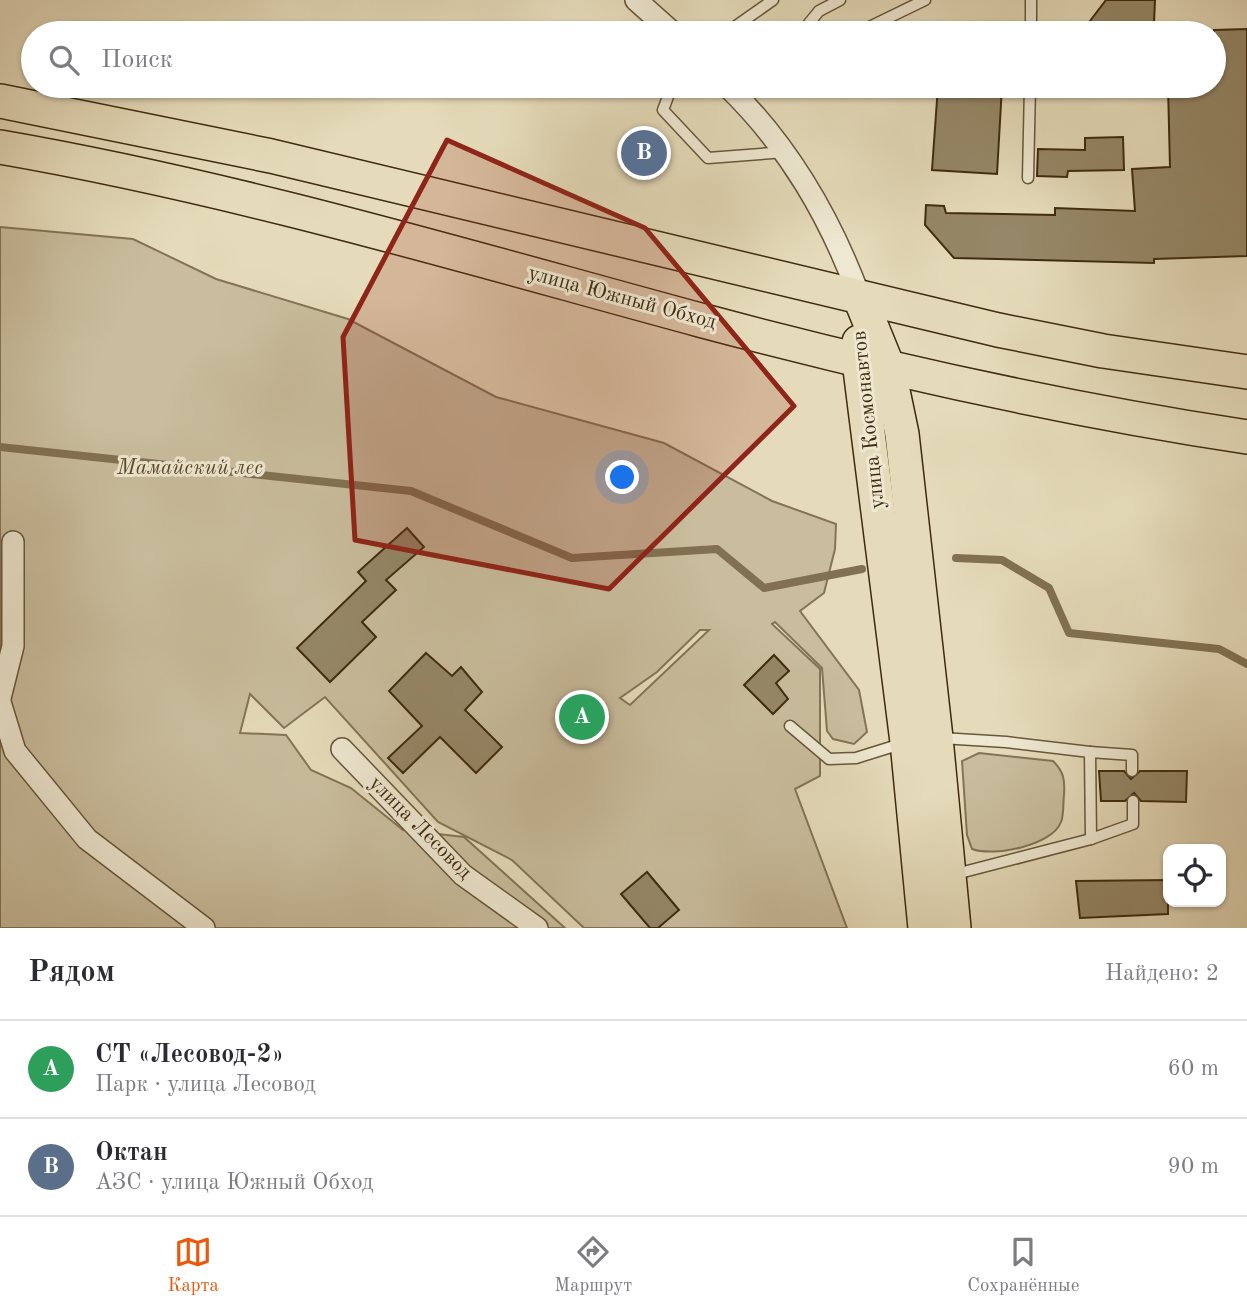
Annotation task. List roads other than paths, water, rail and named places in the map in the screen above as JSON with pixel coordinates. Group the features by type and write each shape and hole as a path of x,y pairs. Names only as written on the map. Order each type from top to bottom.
{"main road":[{"path":"0,101 271,156 860,298 1103,351 1247,372"},
{"name":"улица Южный Обход","path":"0,147 262,200 874,364 1133,419 1247,437"},
{"name":"улица Космонавтов","path":"860,298 874,364 922,740 950,876 954,928"},
{"name":"улица Космонавтов","path":"922,740 925,928"}],"street":[{"path":"636,0 660,21"},
{"path":"739,98 786,152 818,202 860,298"},
{"path":"13,542 13,646 0,700 15,751 87,839 204,928"},
{"name":"улица Лесовод","path":"342,749 463,875 537,928"}],"lane":[{"path":"743,21 773,0"},
{"path":"811,21 819,11 840,0"},
{"path":"882,21 925,0"},
{"path":"1031,0 1031,21"},
{"path":"668,98 663,110 708,158 786,152"},
{"path":"743,102 747,98"},
{"path":"1028,178 1030,98"},
{"path":"790,726 829,759 856,758 922,740 1006,742 1132,755 1132,771"},
{"path":"1090,752 1091,839"},
{"path":"950,876 1091,839 1133,824 1133,801"}],"waterway":[{"path":"0,447 411,491 572,558 717,549 764,588 862,569"},
{"path":"956,558 1002,560 1049,588 1069,633 1219,649 1247,664"}],"place":[{"name":"Октан","path":"644,153"},
{"name":"СТ «Лесовод-2»","path":"582,717"}],"park label":[{"name":"Мамайский лес","path":"190,468"}]}
